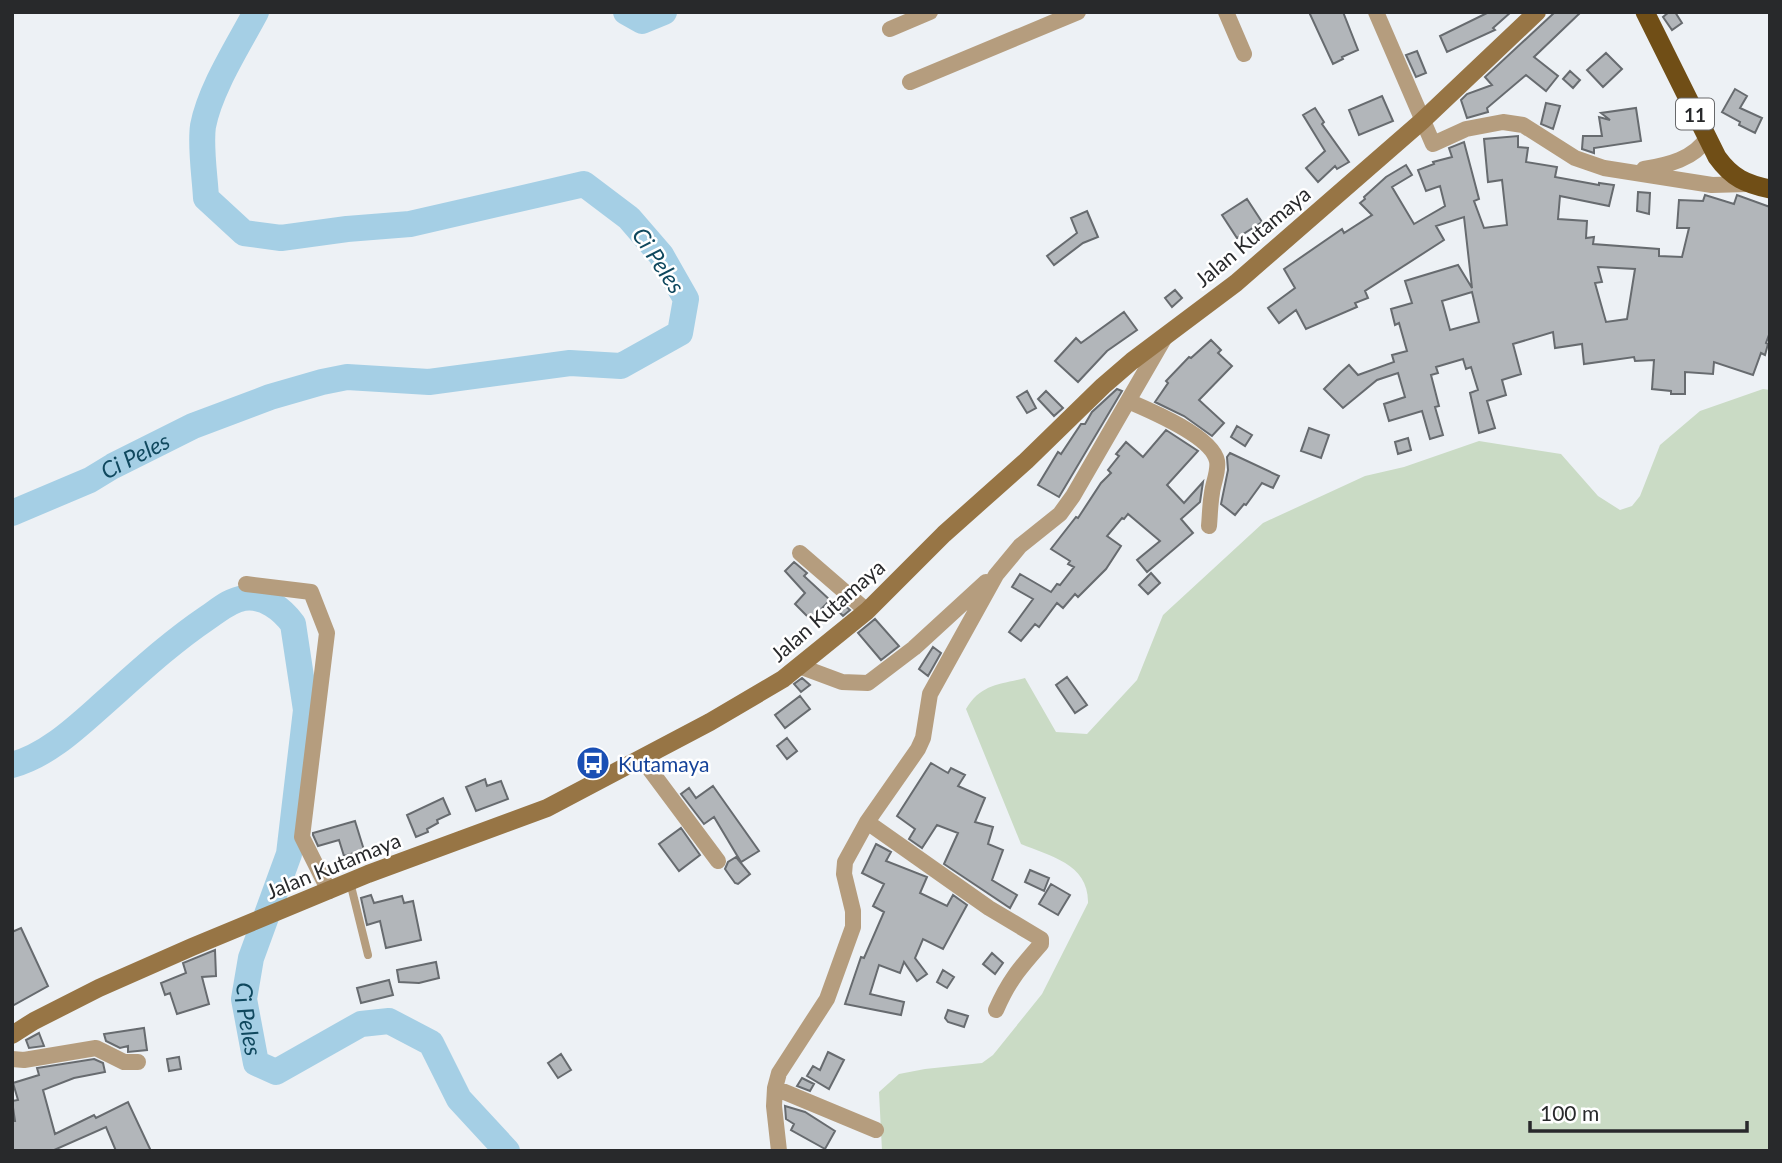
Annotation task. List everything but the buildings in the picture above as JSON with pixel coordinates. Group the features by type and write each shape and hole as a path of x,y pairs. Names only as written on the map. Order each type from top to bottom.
{"highway":[{"name":"11","path":"1645,12 1723,166 1747,184 1770,189"}],"main road":[{"name":"Jalan Kutamaya","path":"12,1035 99,988 192,947 350,882 547,808 642,759 783,679 867,611 944,534 1026,461 1103,386 1236,283 1422,121 1537,12"}],"street":[{"path":"890,30 930,12"},
{"path":"910,82 1078,12"},
{"path":"1226,12 1244,54"},
{"path":"1376,12 1433,144 1466,130 1503,122 1523,125 1575,158 1604,169 1712,185 1747,184"},
{"path":"1632,172 1662,166 1695,153 1707,138"},
{"path":"799,666 842,682 868,683 914,648 1060,514 1166,335"},
{"path":"1128,401 1172,421 1197,438 1215,455 1217,463 1209,526"},
{"path":"800,553 867,611"},
{"path":"779,1151 774,1106 775,1088 784,1062 827,999 849,940 853,911 845,884 845,862 867,822 918,749 923,738 930,694 988,588 1007,560"},
{"path":"246,584 311,592 327,633 302,837 329,891"},
{"path":"642,759 718,861"},
{"path":"867,822 989,908 1041,939 1041,944 1006,986 996,1010"},
{"path":"12,1059 24,1060 96,1048 124,1062 138,1062"},
{"path":"775,1088 876,1130"}],"lane":[{"path":"350,882 368,955"}],"green space":[{"path":"1763,389 1770,390 1770,1151 882,1151 879,1092 899,1074 982,1063 993,1055 1042,994 1088,903 1087,890 1075,870 1066,863 1021,844 966,709 978,695 998,684 1025,678 1056,732 1087,734 1137,680 1163,615 1263,523 1365,476 1404,467 1479,441 1561,454 1598,496 1620,510 1632,506 1640,496 1660,445 1700,411"}],"waterway":[{"name":"Ci Peles","path":"12,513 90,480 193,426 270,397 322,382 347,377 429,382 570,363 621,366 680,333 686,299 661,255 629,218 584,184 410,224 281,238 244,233 206,198 202,134 218,83 256,12"},
{"name":"Ci Peles","path":"626,12 642,21 664,12"},
{"name":"Ci Peles","path":"12,765 38,754 61,739 167,648 225,606 239,599 251,598 278,608 293,624 306,710 289,854 251,958 244,999 256,1063 276,1072 361,1024 389,1021 431,1043 459,1099 507,1151"}],"place":[{"name":"Kutamaya","path":"593,763"}]}
